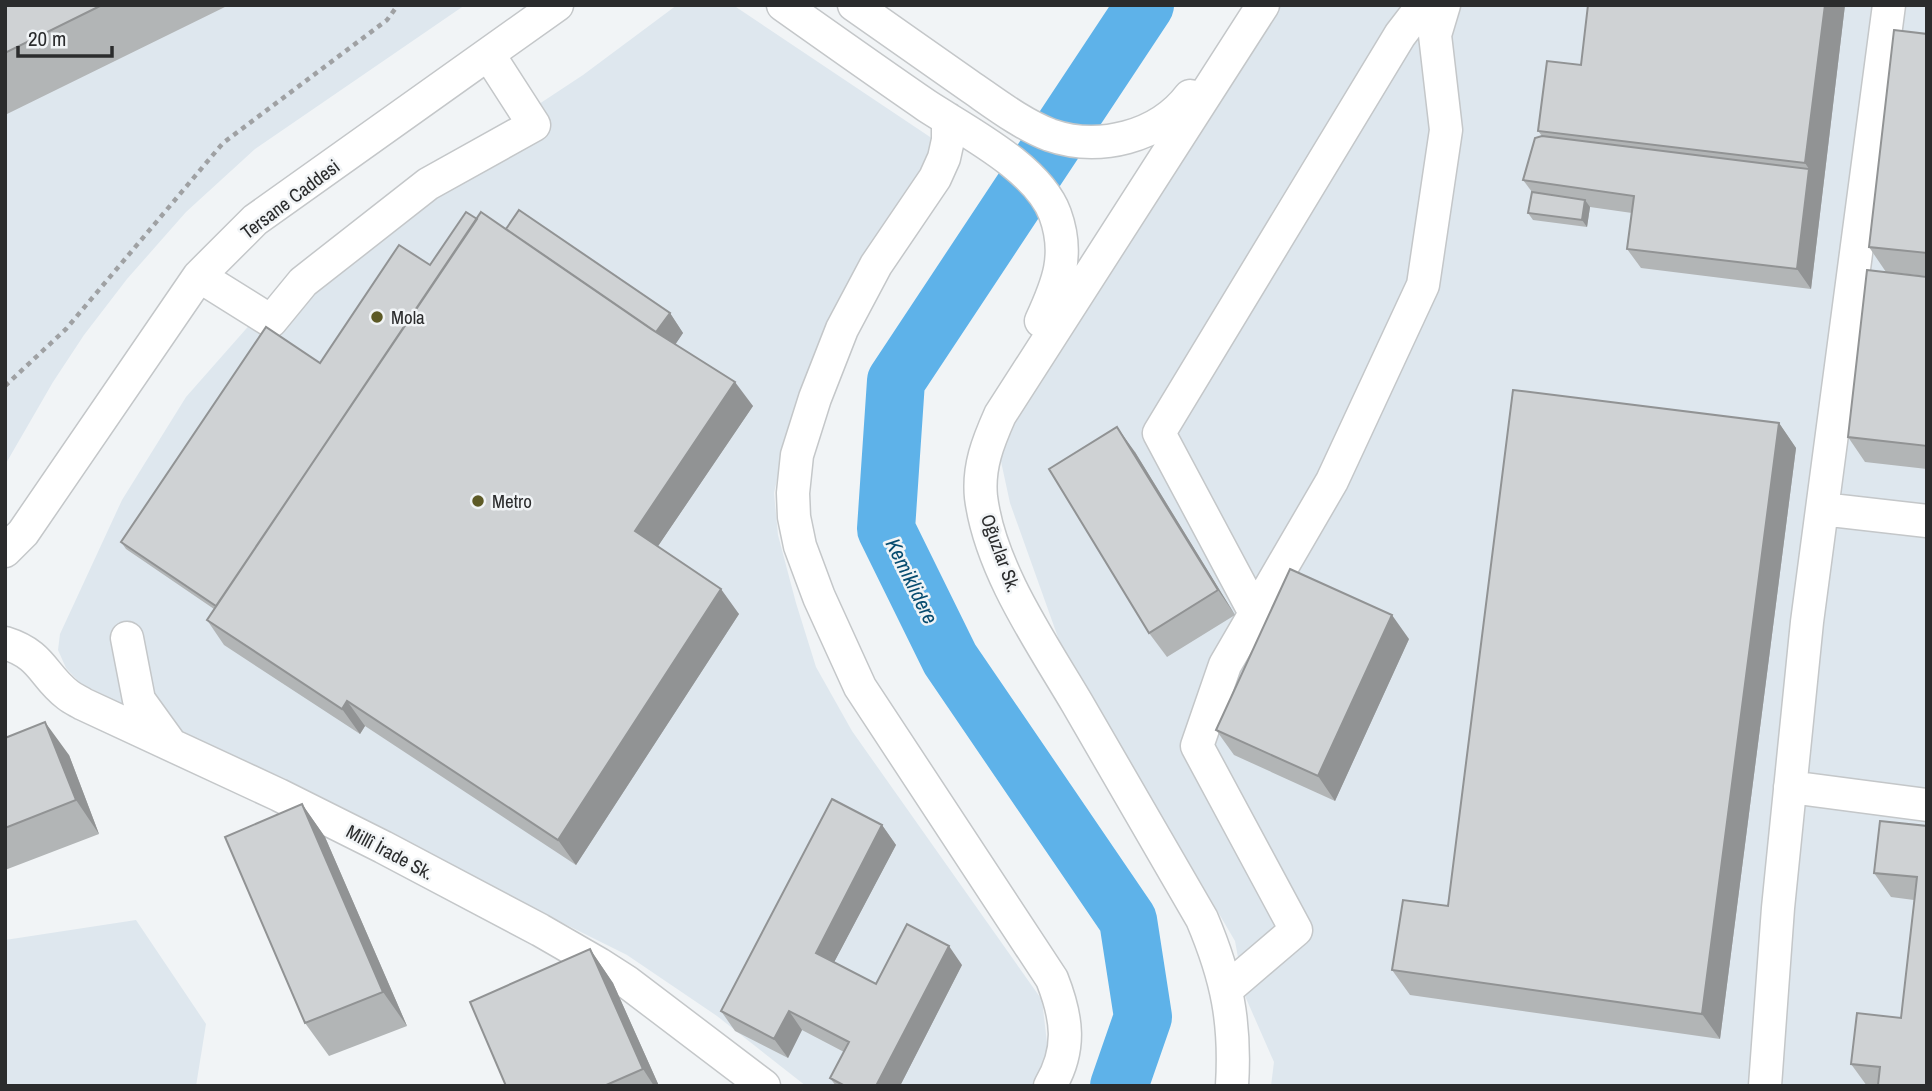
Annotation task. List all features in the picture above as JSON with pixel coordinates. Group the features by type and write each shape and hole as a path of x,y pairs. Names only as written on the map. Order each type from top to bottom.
{"street":[{"name":"Tersane Caddesi","path":"5,551 23,533 199,276 255,220 548,12 581,5"},
{"path":"783,5 1013,163 1040,187 1056,215 1062,266 1057,285 1000,415"},
{"path":"854,5 993,102 1050,135 1081,142 1105,142 1143,132 1162,123 1179,110 1260,5"},
{"name":"Oğuzlar Sk.","path":"1232,1086 1233,1035 1227,989 1214,947 1202,919 1027,618 998,558 989,532 980,477 983,457 1000,415 1260,5"},
{"path":"1255,613 1159,433 1400,35 1423,5"},
{"path":"1227,989 1296,930 1197,746 1225,665 1332,481 1423,285 1446,130 1435,35 1444,5"},
{"path":"1765,1086 1778,908 1807,622 1889,5"},
{"path":"199,276 271,321 303,282 428,184 534,125 489,55"},
{"path":"958,125 948,140 935,178 876,265 842,330 797,455 793,493 794,517 800,546 819,597 860,687 1052,979 1065,1017 1065,1035 1063,1055 1050,1086"},
{"path":"1822,509 1927,521"},
{"path":"127,638 139,699 171,744"},
{"name":"Millî İrade Sk.","path":"5,643 30,654 68,695 82,704 279,795 383,847 599,964 764,1086"},
{"path":"1790,787 1927,805"}],"path":[{"path":"5,386 66,329 223,144 387,20 398,5"}],"shaded area":[{"path":"5,5 465,5 255,149 186,212 127,279 84,335 5,465"},
{"path":"677,5 733,5 942,145 783,453 774,493 778,535 816,667 852,731 1042,1000 1050,1068 1038,1086 806,1086 717,1016 627,955 80,683 66,668 58,650 60,634 122,500 186,397 253,321 463,154 583,75"},
{"path":"1275,5 1927,5 1927,1086 1271,1086 1274,1062 1245,996 1235,941 1060,643 1010,503 997,443"},
{"path":"136,920 206,1024 196,1086 5,1086 5,940"}],"building":[{"path":"5,5 102,5 5,53"},
{"path":"1588,5 1825,5 1805,163 1538,131 1547,61 1581,65"},
{"path":"1894,30 1927,34 1927,253 1869,247"},
{"path":"1542,136 1809,169 1797,269 1627,249 1634,196 1523,180 1535,138"},
{"path":"1532,192 1585,200 1582,220 1528,213"},
{"path":"519,210 670,313 656,332 506,229"},
{"path":"466,212 477,219 216,606 121,542 266,327 320,363 399,245 430,265"},
{"path":"481,212 651,329 735,382 635,531 721,589 558,840 347,701 342,709 207,620"},
{"path":"1867,270 1927,277 1927,446 1848,437"},
{"path":"1513,390 1779,423 1702,1014 1392,970 1403,900 1448,906"},
{"path":"1117,427 1218,590 1149,633 1049,469"},
{"path":"1290,569 1392,615 1318,776 1216,730"},
{"path":"45,722 76,800 5,828 5,738"},
{"path":"832,799 882,825 816,953 876,984 907,924 949,946 876,1086 845,1086 830,1078 849,1042 789,1011 774,1039 721,1011"},
{"path":"302,804 383,992 305,1023 225,837"},
{"path":"1880,821 1927,826 1927,1086 1878,1085 1880,1067 1851,1064 1857,1013 1901,1018 1917,877 1874,873"},
{"path":"590,949 643,1069 604,1086 506,1086 470,1002"}],"waterway":[{"name":"Kemiklidere","path":"1119,1086 1143,1017 1128,920 950,659 886,529 896,381 1145,5"}],"place":[{"name":"Mola","path":"377,317"},
{"name":"Metro","path":"478,501"}]}
